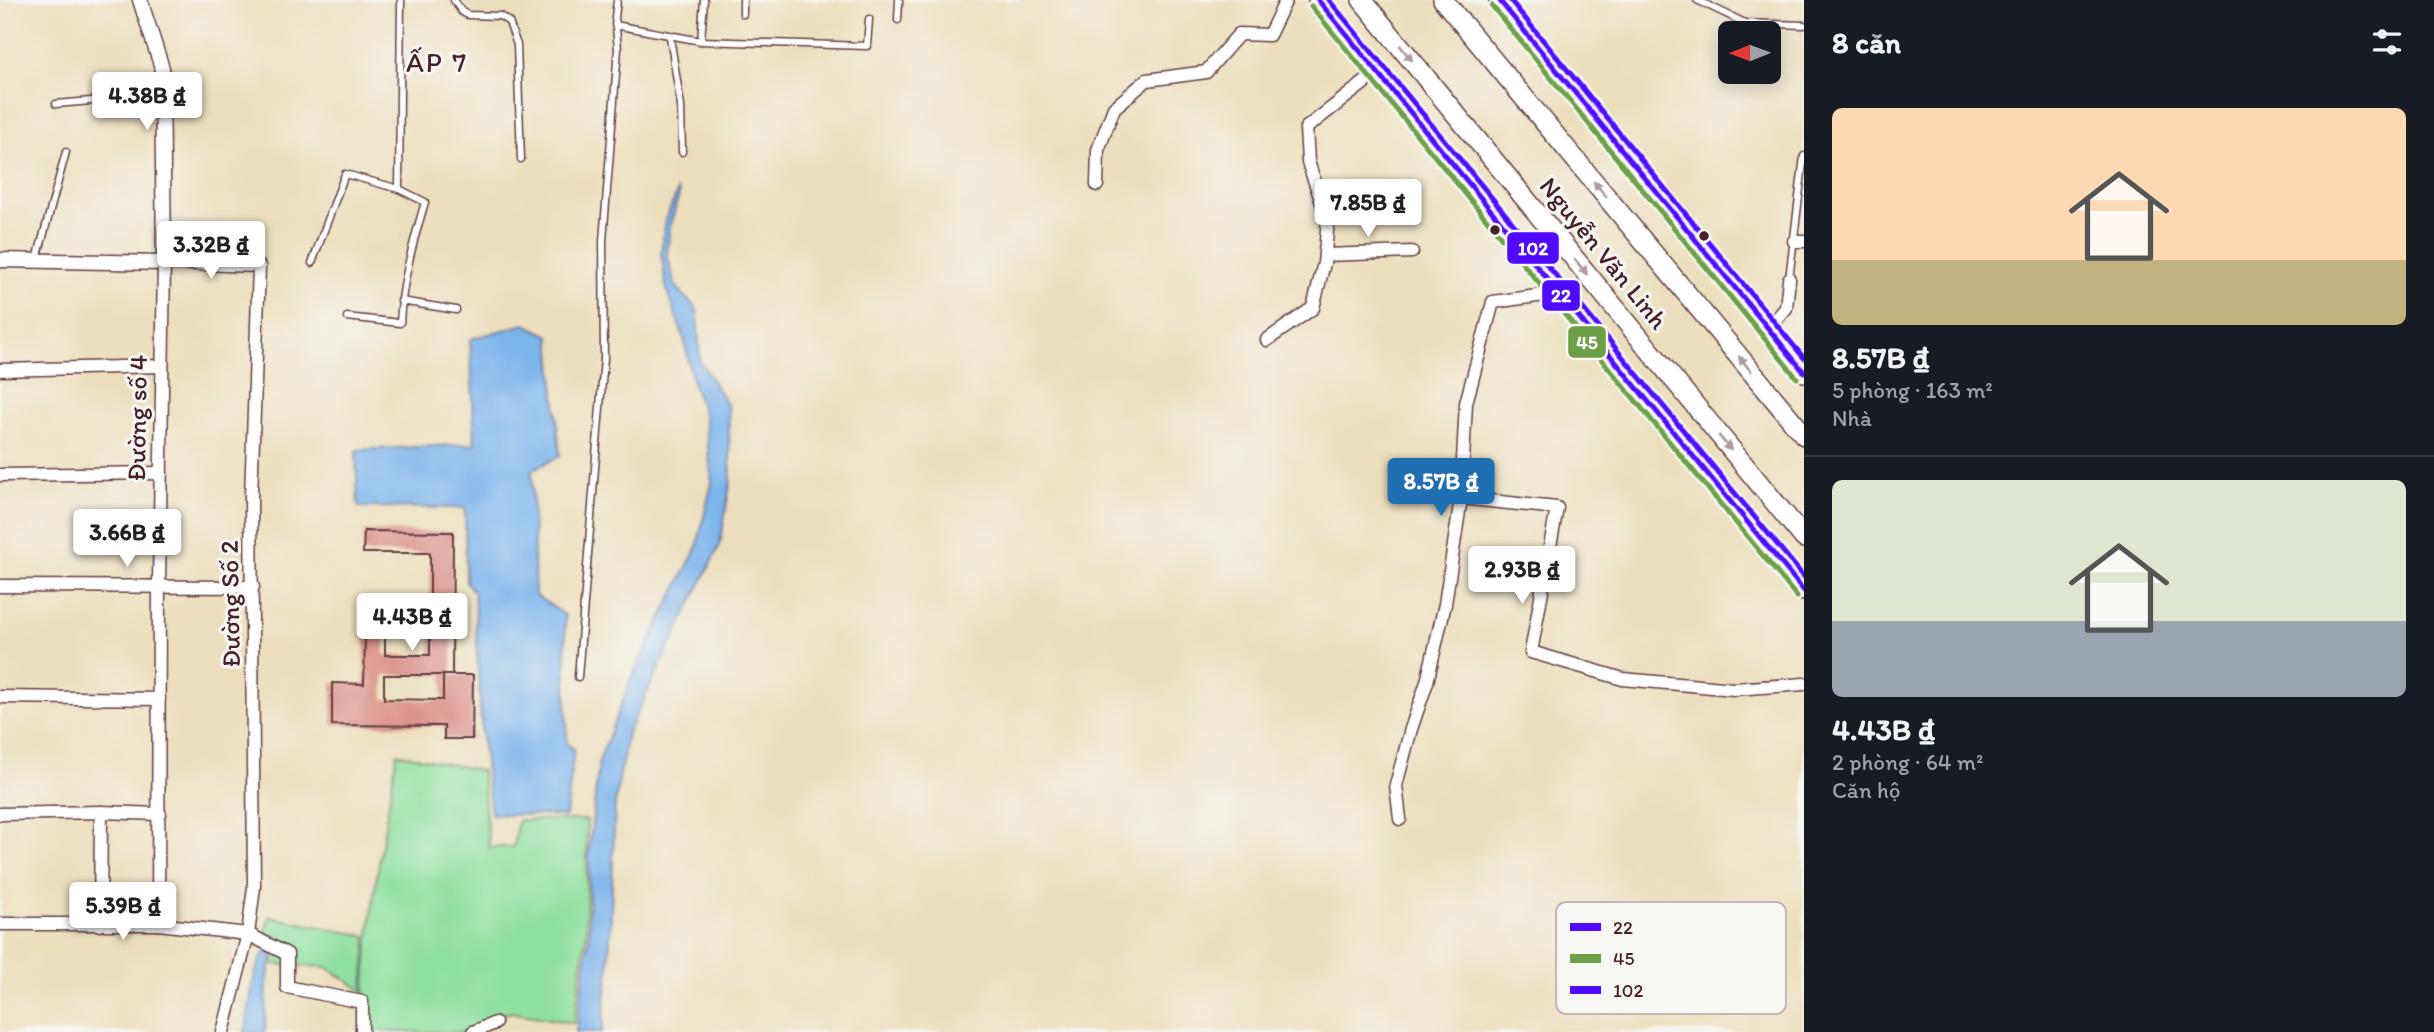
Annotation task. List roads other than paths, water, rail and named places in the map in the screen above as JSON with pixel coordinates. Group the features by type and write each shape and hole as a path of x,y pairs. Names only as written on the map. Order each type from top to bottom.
{"main road":[{"path":"1318,0 1804,591"},
{"name":"Nguyễn Văn Linh","path":"1363,0 1804,538"},
{"name":"Nguyễn Văn Linh","path":"1443,0 1804,435"},
{"path":"1499,0 1804,372"}],"street":[{"name":"Đường số 4","path":"140,0 162,68 164,95 158,924"},
{"path":"1097,185 1098,150 1114,108 1147,80 1206,72 1239,34 1269,36 1286,0"},
{"path":"1268,340 1313,308 1325,255 1328,220 1308,162 1307,128 1378,72"},
{"path":"1325,255 1412,252"},
{"path":"0,260 164,263"},
{"name":"Đường Số 2","path":"164,263 260,266 251,497 254,887 248,934 223,1032"},
{"path":"1768,329 1786,308 1789,279"},
{"path":"1400,819 1396,785 1427,682 1445,604 1461,498 1466,403 1493,302 1560,293"},
{"path":"0,370 162,366"},
{"path":"0,475 160,473"},
{"path":"1461,498 1557,508 1531,652 1623,679 1734,689 1804,684"},
{"path":"0,586 253,587"},
{"path":"0,697 159,699"},
{"path":"100,926 102,812"},
{"path":"0,814 160,814"},
{"path":"0,924 158,924 248,934 287,954 287,987 362,1002 362,1032"},
{"path":"473,1032 495,1023"}],"lane":[{"path":"399,189 401,0"},
{"path":"454,0 462,12 468,15 500,16 513,27 517,45 521,159"},
{"path":"578,677 604,358 603,241 618,49 615,25 617,0"},
{"path":"701,41 704,0"},
{"path":"743,0 743,14"},
{"path":"898,20 899,0"},
{"path":"1697,0 1745,23 1804,25"},
{"path":"615,25 701,41 867,46 869,19"},
{"path":"670,37 681,106 682,152"},
{"path":"56,104 164,95"},
{"path":"37,261 66,152"},
{"path":"1789,279 1799,241 1804,156"},
{"path":"312,263 345,174 399,189 425,202 407,263 400,323 347,317"},
{"path":"401,302 456,310"}],"water":[{"path":"678,190 667,254 675,285 697,310 700,361 728,406 731,479 720,545 627,733 615,804 609,965 602,1032 576,1032 589,935 589,850 599,761 632,677 697,547 712,482 704,415 693,384 684,338 667,291 661,253 665,221"},
{"path":"525,324 550,336 560,456 532,470 535,595 565,615 567,744 574,749 566,816 491,814 482,738 474,593 466,582 465,508 358,507 356,450 475,444 470,339"},
{"path":"269,947 273,950 267,985 265,1032 245,1032 258,965"}],"district":[{"name":"ẤP 7","path":"437,62"}]}
